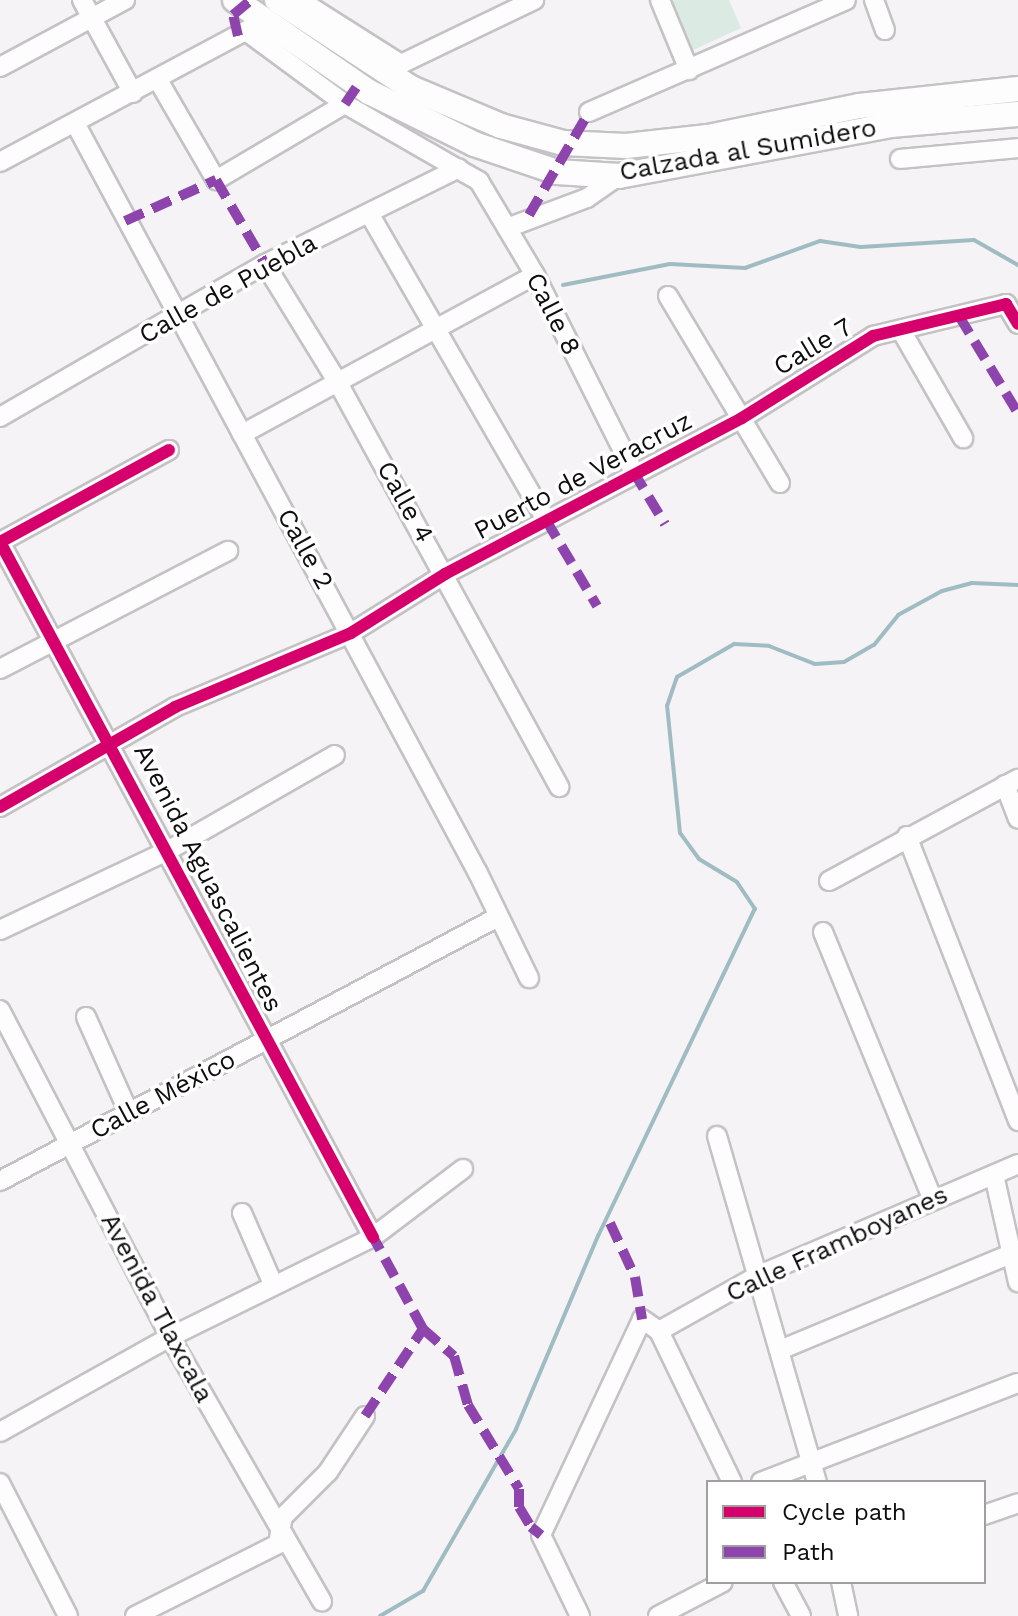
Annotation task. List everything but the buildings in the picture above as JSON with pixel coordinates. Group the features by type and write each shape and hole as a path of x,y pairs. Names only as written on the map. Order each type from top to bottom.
{"main road":[{"name":"Calzada al Sumidero","path":"235,0 254,27 369,92 474,144 557,172 619,176 891,125 1018,114"},
{"name":"Calzada al Sumidero","path":"286,1 411,88 501,126 563,143 626,146 708,137 859,106 1018,89"}],"street":[{"path":"82,0 133,93"},
{"path":"0,67 125,0"},
{"path":"286,1 401,64 534,0"},
{"path":"660,0 689,70"},
{"path":"589,112 846,0"},
{"path":"874,0 885,30"},
{"path":"0,162 254,27"},
{"name":"Calle 8","path":"254,27 345,104 479,181 535,275 633,471"},
{"path":"158,80 216,180 345,104"},
{"name":"Calle 2","path":"75,123 175,316 351,633 478,873 496,918 529,978"},
{"path":"900,159 1018,148"},
{"name":"Calle de Puebla","path":"0,417 265,264 370,215 459,168"},
{"path":"507,228 587,198 619,176"},
{"path":"370,215 546,520"},
{"name":"Calle 4","path":"265,264 337,381 559,787"},
{"path":"242,434 535,275"},
{"path":"668,296 780,483"},
{"name":"Calle 7","path":"742,418 846,352 901,330 1006,304 1018,324"},
{"path":"901,330 963,438"},
{"name":"Puerto de Veracruz","path":"0,807 188,701 351,633 445,574 633,471 742,418"},
{"path":"0,542 169,450"},
{"name":"Avenida Aguascalientes","path":"0,542 112,742 373,1237"},
{"path":"0,669 228,551"},
{"path":"0,930 169,850 335,755"},
{"path":"829,881 907,836 1012,782 1018,819"},
{"path":"907,836 1018,1121"},
{"name":"Calle México","path":"0,1181 496,918"},
{"path":"823,932 932,1198"},
{"name":"Avenida Tlaxcala","path":"0,1010 170,1337 322,1601"},
{"path":"86,1017 129,1113"},
{"path":"717,1136 816,1480"},
{"name":"Calle Framboyanes","path":"659,1331 757,1276 932,1198 1018,1164"},
{"path":"0,1432 170,1337 373,1237 463,1169"},
{"path":"994,1175 1014,1252 1018,1282"},
{"path":"242,1213 273,1284"},
{"path":"780,1350 1014,1252"},
{"path":"580,1616 541,1535 642,1319 659,1331 731,1480"},
{"path":"766,1480 1018,1383"},
{"path":"135,1616 278,1544 283,1517 328,1472 365,1416"},
{"path":"0,1483 68,1616"},
{"path":"986,1514 1018,1503"},
{"path":"658,1616 719,1584"},
{"path":"788,1584 801,1616"},
{"path":"841,1584 848,1616"}],"shaded area":[{"path":"675,0 729,0 741,28 689,52 667,4"}],"waterway":[{"path":"563,285 670,264 745,268 820,241 861,247 974,240 1018,265"},
{"path":"380,1616 423,1591 516,1429 598,1236 755,909 737,882 699,859 680,833 667,706 677,677 734,644 769,646 815,664 844,662 874,645 898,615 942,591 972,583 1018,585"}],"marked path":[{"path":"238,36 233,15 251,0"},
{"path":"345,104 358,85"},
{"path":"529,215 589,112"},
{"path":"125,221 216,180 265,264"},
{"path":"959,316 1018,413"},
{"path":"633,471 665,524"},
{"path":"546,520 597,606"},
{"path":"610,1223 635,1277 642,1319"},
{"path":"365,1416 423,1329 373,1237"},
{"path":"423,1329 454,1356 468,1405 519,1489 519,1507 531,1527 541,1535"}],"cycle path":[{"path":"0,807 175,707 351,633 445,574 742,418 873,336 1006,304 1018,324"},
{"path":"169,450 0,542 373,1237"}]}
